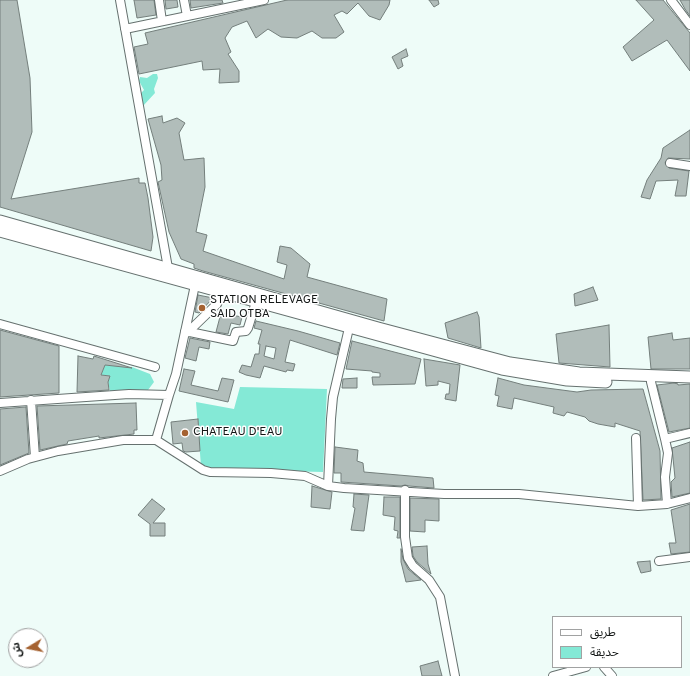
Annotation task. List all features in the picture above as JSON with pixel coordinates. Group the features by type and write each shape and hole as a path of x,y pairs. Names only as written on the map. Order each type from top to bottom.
{"main road":[{"path":"0,221 510,363 579,373 690,377"},
{"path":"0,231 349,328 516,372 580,381 651,382 668,377"}],"street":[{"path":"120,0 168,268"},
{"path":"159,0 162,22"},
{"path":"184,0 187,16"},
{"path":"125,29 264,0"},
{"path":"672,0 690,25"},
{"path":"670,163 690,166"},
{"path":"156,440 187,332 195,285"},
{"path":"187,332 217,304 222,292"},
{"path":"187,332 233,341 236,332 244,331 248,328 256,302"},
{"path":"0,324 155,367"},
{"path":"328,486 330,419 349,328"},
{"path":"651,382 668,453 666,477 667,504"},
{"path":"0,403 129,394 169,395"},
{"path":"31,400 35,457"},
{"path":"665,439 690,433"},
{"path":"636,438 638,506"},
{"path":"0,471 35,457 85,446 123,440 156,440 203,470 210,472 271,473 305,476 328,486 405,490 444,494 519,494 638,506 667,504 690,498"},
{"path":"405,490 406,547 408,558 413,566 429,580 440,597 455,676"},
{"path":"659,561 690,557"},
{"path":"553,676 582,668"},
{"path":"605,668 612,676"}],"green space":[{"path":"153,74 157,74 158,78 154,89 155,93 143,106 141,93 144,90 139,81 140,77 147,78"},
{"path":"105,365 132,367 150,374 154,382 148,390 110,391 108,382 109,376 101,375"},
{"path":"240,387 327,389 323,472 204,469 201,466 196,402 234,409"}],"building":[{"path":"0,0 17,0 30,78 32,132 11,199 139,178 139,183 145,183 148,198 153,237 151,251 0,207"},
{"path":"134,0 154,0 156,15 137,18"},
{"path":"165,0 177,0 178,7 166,9"},
{"path":"190,0 222,0 223,3 191,8"},
{"path":"287,0 390,0 389,5 380,20 369,16 358,3 347,14 342,11 334,15 344,32 336,38 322,38 312,31 297,38 281,37 268,29 256,38 247,21 232,27 225,38 231,52 228,54 239,71 239,82 219,83 220,69 203,70 202,61 139,74 134,47 148,44 145,33"},
{"path":"429,0 438,0 439,4 434,7"},
{"path":"636,0 663,0 690,33 690,71 667,40 632,61 623,47 654,20"},
{"path":"680,0 690,0 690,16 685,9"},
{"path":"406,49 408,56 401,59 403,66 398,69 392,57"},
{"path":"162,116 163,123 177,118 185,123 179,133 184,160 204,158 205,187 196,232 207,235 203,251 284,279 287,265 277,262 280,246 291,248 310,264 307,277 387,299 384,321 203,271 194,268 194,264 181,259 169,232 158,182 162,180 161,165 148,119"},
{"path":"690,130 690,159 668,158 665,163 669,168 689,171 686,196 675,196 678,180 656,181 650,199 641,197 647,180 661,158 663,148"},
{"path":"593,287 598,300 575,306 574,294"},
{"name":"STATION RELEVAGE SAID OTBA","path":"198,295 213,298 199,313 195,312"},
{"path":"477,312 479,317 481,348 448,338 445,323"},
{"path":"221,313 242,317 240,325 231,323 228,334 216,332"},
{"path":"256,321 340,343 337,355 290,340 285,362 295,364 293,371 287,370 286,372 264,366 260,378 239,372 242,365 251,367 255,354 259,354 260,344 258,344 262,330 254,328","holes":["266,346 276,348 274,359 264,356"]},
{"path":"609,325 610,367 559,363 556,334"},
{"path":"0,330 59,346 59,393 0,397"},
{"path":"672,333 673,340 690,338 690,369 651,369 648,337"},
{"path":"190,338 210,342 209,349 199,347 196,361 185,358"},
{"path":"352,341 421,359 415,384 373,385 372,377 380,377 380,373 346,369"},
{"path":"78,356 93,359 94,356 132,368 105,365 101,375 110,376 108,382 109,390 77,392"},
{"path":"424,359 460,365 456,401 445,399 446,394 449,394 450,384 438,381 438,385 426,386"},
{"path":"184,369 195,371 191,385 218,391 222,378 234,380 228,402 179,391"},
{"path":"357,378 357,388 342,388 343,379"},
{"path":"498,378 524,385 577,392 591,390 643,389 660,451 661,499 643,500 640,431 615,423 615,427 598,424 589,421 585,417 567,412 564,416 553,413 554,407 514,398 512,409 497,406 499,396 495,395"},
{"path":"674,383 678,385 690,384 690,428 669,432 657,385"},
{"path":"136,403 137,430 134,430 134,434 99,438 99,436 68,441 67,444 40,450 37,406"},
{"path":"26,407 29,453 0,465 0,409"},
{"name":"CHATEAU D'EAU","path":"198,419 200,451 186,452 183,451 182,443 173,444 171,422"},
{"path":"690,442 690,493 672,497 671,482 675,478 672,448"},
{"path":"335,447 358,450 357,461 363,463 364,472 433,478 434,488 341,482 341,473 334,473"},
{"path":"312,486 332,492 330,509 311,507"},
{"path":"354,494 369,495 364,531 351,530 355,508 353,507"},
{"path":"384,497 400,497 400,538 397,538 398,531 394,530 395,517 383,515"},
{"path":"410,498 439,499 439,521 425,520 425,532 410,531"},
{"path":"152,499 165,509 153,523 165,523 165,536 150,536 150,524 138,515"},
{"path":"690,504 690,552 671,554 669,543 676,543 671,510"},
{"path":"427,546 428,564 431,574 417,562 413,556 412,547"},
{"path":"401,549 403,559 408,569 421,580 406,582 401,562"},
{"path":"650,561 651,571 641,573 637,562"},
{"path":"438,661 442,676 422,676 420,666"}],"place":[{"name":"STATION RELEVAGE SAID OTBA","path":"202,308"},
{"name":"CHATEAU D'EAU","path":"185,433"}]}
